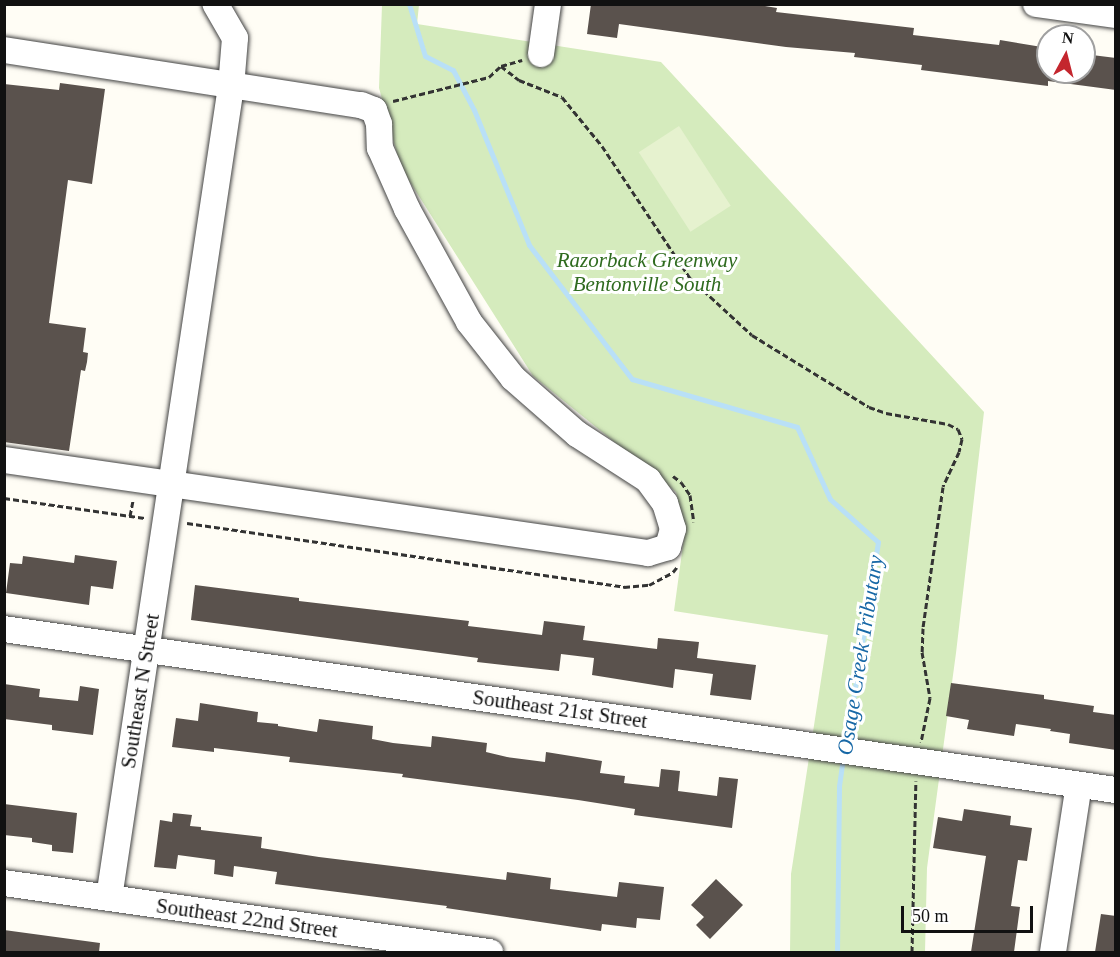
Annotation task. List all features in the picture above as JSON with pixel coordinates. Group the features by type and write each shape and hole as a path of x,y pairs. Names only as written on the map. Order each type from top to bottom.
{"street":[{"name":"Southeast N Street","path":"109,898 231,87 235,38 215,4"},
{"path":"541,54 548,4"},
{"path":"1036,4 1116,15"},
{"path":"4,50 231,87 361,105 374,110 379,124 380,147 407,209 469,322 513,378 577,434 648,480 665,503 673,529 668,547 648,553 4,460"},
{"name":"Southeast 21st Street","path":"4,629 1116,790"},
{"path":"1053,952 1079,784"},
{"name":"Southeast 22nd Street","path":"4,883 490,952"}],"path":[{"path":"397,110 395,99 489,77 501,66 519,80 562,98 602,146 690,278 752,336 869,407 886,413 948,424 958,429 962,439 959,452 943,487 923,628 922,652 930,698 920,747"},
{"path":"666,470 681,482 690,495 693,528"},
{"path":"130,516 135,492"},
{"path":"4,498 153,519"},
{"path":"180,522 624,587 649,585 673,572 683,559"},
{"path":"912,952 916,780"}],"green space":[{"name":"Razorback Greenway Bentonville South","path":"382,5 419,5 417,24 661,62 984,412 956,653 927,868 925,952 790,952 791,874 828,635 674,611 685,530 676,492 533,376 401,168 379,88"},
{"path":"679,126 731,206 690,232 639,152"}],"building":[{"path":"591,4 752,4 777,8 776,12 914,28 913,35 999,45 1000,40 1036,46 1036,84 1048,84 1048,86 921,70 922,65 854,57 855,53 786,47 619,24 617,38 587,34"},
{"path":"1096,56 1116,58 1116,90 1071,84 1096,84"},
{"path":"60,83 105,89 92,184 68,180 49,323 86,328 83,352 88,353 87,362 85,371 81,370 69,451 4,442 4,84 59,90"},
{"path":"75,555 117,561 113,589 91,586 89,605 6,593 10,563 22,564 23,556 74,563"},
{"path":"195,585 299,598 299,601 469,621 468,626 542,635 544,621 585,626 583,640 657,649 658,638 699,642 697,658 756,665 751,700 710,695 713,674 675,669 673,688 592,675 594,658 561,654 559,671 477,662 478,658 191,620"},
{"path":"951,683 1044,695 1044,699 1094,706 1093,712 1116,715 1116,750 1069,743 1070,734 1016,724 1014,736 967,729 969,720 946,716"},
{"path":"4,684 40,689 39,697 78,701 80,686 99,689 93,735 52,730 52,725 4,719"},
{"path":"200,703 258,712 257,722 317,732 319,719 373,726 372,739 393,743 431,747 432,736 487,743 486,752 507,757 545,762 546,752 602,761 600,773 625,776 624,783 659,787 661,769 680,771 678,791 717,796 719,777 738,779 732,828 634,815 635,809 578,800 402,777 403,774 289,762 290,757 214,748 214,752 172,747 176,718 198,721"},
{"path":"4,804 77,813 73,853 52,851 52,845 32,842 32,838 4,835"},
{"path":"964,809 1011,816 1010,825 1032,828 1027,861 1018,860 1011,906 1020,907 1014,952 971,952 986,856 933,848 938,817 962,821"},
{"path":"173,813 192,815 190,826 201,827 201,830 262,837 261,848 319,857 506,880 507,872 551,878 550,889 617,897 619,882 664,887 660,920 637,918 636,928 602,924 601,931 446,908 447,906 275,884 277,872 234,866 233,877 214,874 215,860 178,855 176,869 154,867 160,820 172,822"},
{"path":"716,879 743,905 710,939 696,925 704,917 691,905"},
{"path":"1101,914 1116,916 1116,952 1095,952"},
{"path":"4,930 100,943 99,952 4,952"}],"waterway":[{"name":"Osage Creek Tributary","path":"409,4 425,56 453,70 474,110 529,245 632,379 797,427 830,499 878,542 846,743"},
{"name":"Osage Creek Tributary","path":"837,952 839,786 843,759"}]}
